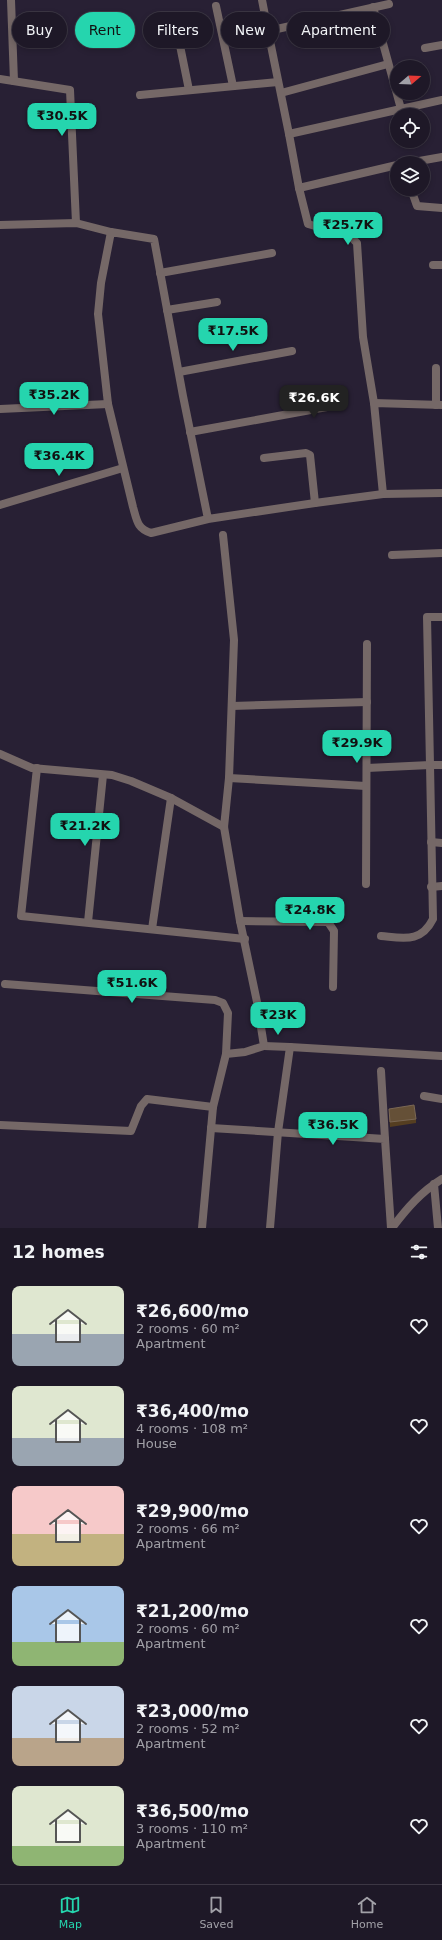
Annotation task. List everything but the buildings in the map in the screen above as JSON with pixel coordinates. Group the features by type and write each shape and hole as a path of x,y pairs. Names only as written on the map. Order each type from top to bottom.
{"street":[{"path":"11,0 14,81"},
{"path":"262,0 264,12"},
{"path":"279,28 389,4"},
{"path":"216,6 233,86"},
{"path":"373,7 401,108"},
{"path":"425,48 442,45"},
{"path":"180,48 189,90"},
{"path":"271,48 299,188 308,224 350,236 357,243 364,337 374,403 383,494"},
{"path":"281,93 388,64"},
{"path":"0,79 70,90 76,223"},
{"path":"140,95 278,82"},
{"path":"406,108 442,100"},
{"path":"289,134 390,111"},
{"path":"430,159 442,157"},
{"path":"299,188 390,167"},
{"path":"413,196 417,206 442,208"},
{"path":"0,225 76,223 111,232 154,238 190,432 208,519"},
{"path":"111,232 101,283 98,314 108,404 133,508 137,522 142,530 152,533 208,519 383,494 442,494"},
{"path":"160,273 272,253"},
{"path":"167,310 217,302"},
{"path":"179,372 292,351"},
{"path":"374,403 439,405 436,368"},
{"path":"0,408 108,404"},
{"path":"190,432 327,407"},
{"path":"264,458 306,453 310,455 315,503"},
{"path":"0,505 123,468"},
{"path":"223,535 234,640 229,778 224,827 264,1046"},
{"path":"392,555 442,554"},
{"path":"381,936 414,937 421,935 429,928 433,918 431,887 430,765 426,617 442,617"},
{"path":"366,884 367,644"},
{"path":"232,706 367,702"},
{"path":"0,754 32,768 103,774 131,781 171,798 224,827"},
{"path":"367,768 442,765"},
{"path":"37,768 22,916 245,939"},
{"path":"88,922 103,774"},
{"path":"229,778 366,786"},
{"path":"152,929 171,798"},
{"path":"431,842 442,843"},
{"path":"431,887 442,886"},
{"path":"240,921 328,922 334,931 332,987"},
{"path":"5,984 215,1000 223,1003 228,1013 226,1054 213,1107 202,1228"},
{"path":"226,1054 245,1052 264,1046 442,1056"},
{"path":"270,1228 278,1132 290,1047"},
{"path":"381,1072 392,1228"},
{"path":"424,1096 442,1099"},
{"path":"0,1126 131,1131 141,1106 147,1099 213,1107"},
{"path":"211,1128 385,1139"},
{"path":"392,1228 407,1208 434,1184 442,1179"},
{"path":"434,1184 438,1228"}]}
